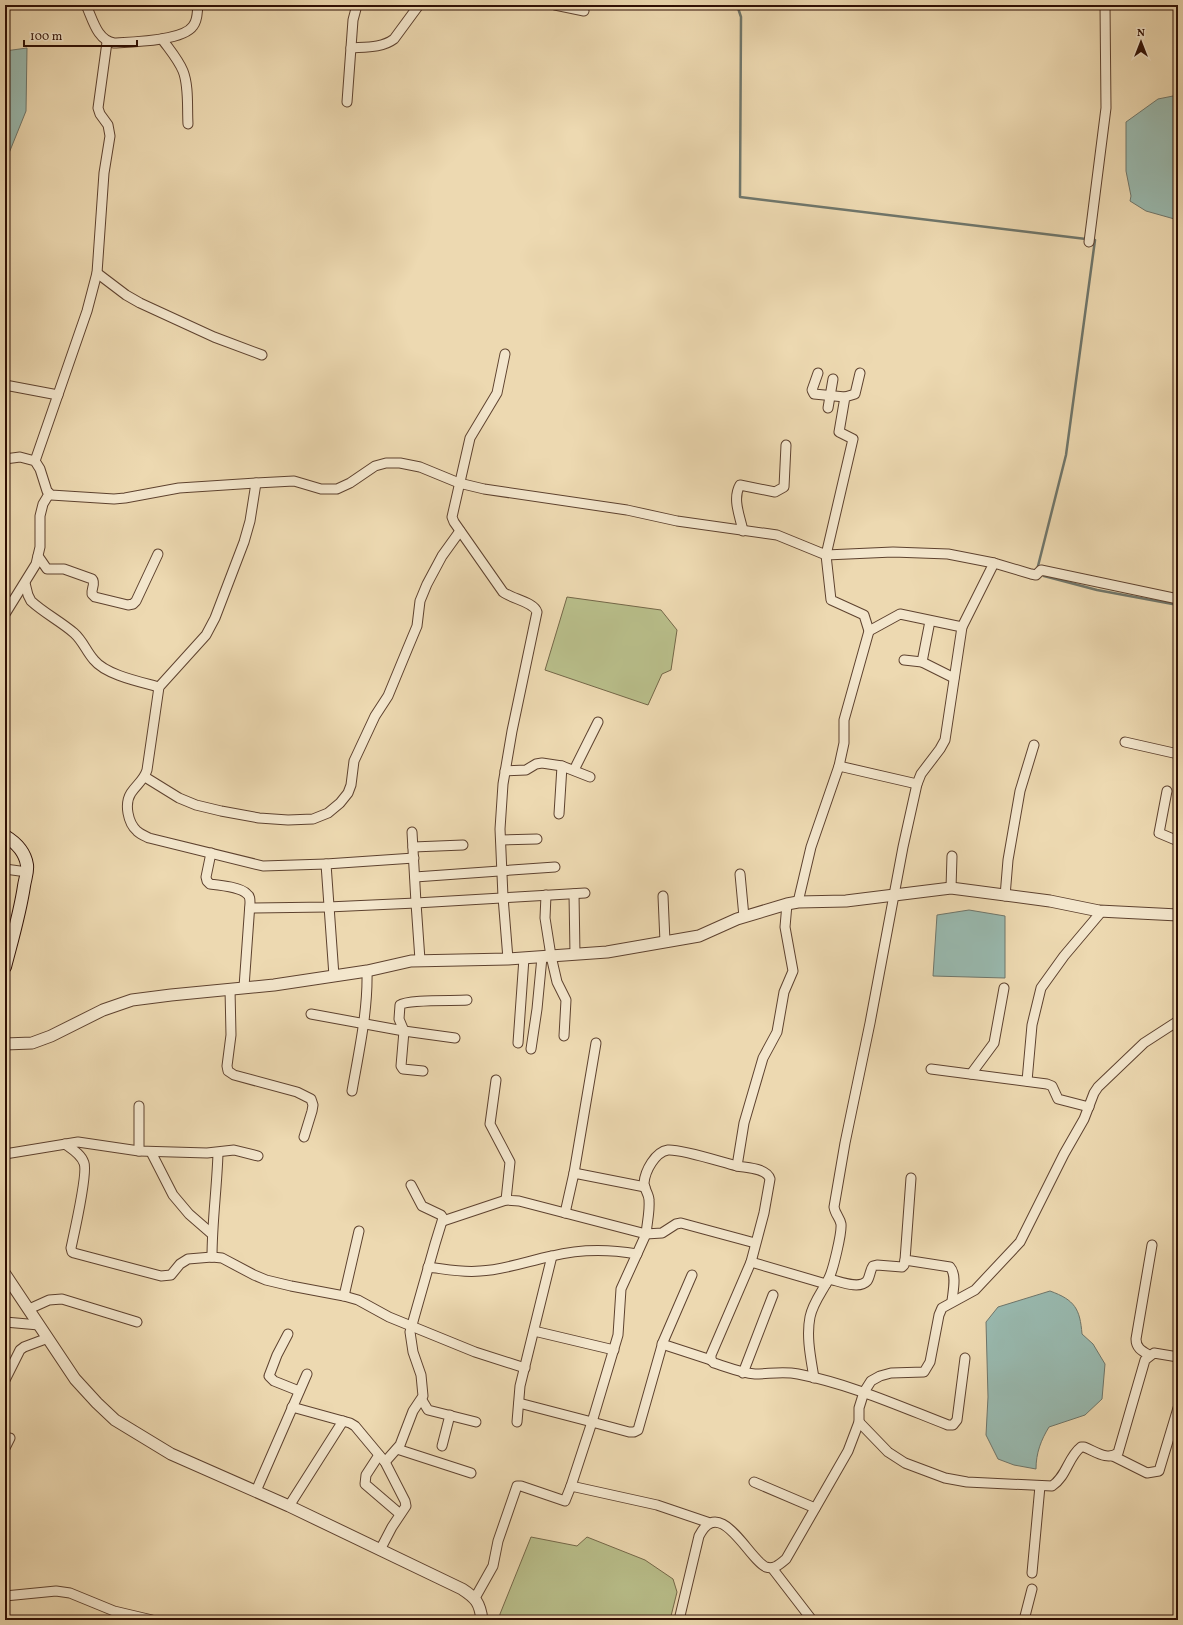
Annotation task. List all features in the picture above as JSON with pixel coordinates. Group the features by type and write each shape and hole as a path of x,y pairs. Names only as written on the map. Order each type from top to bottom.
{"main road":[{"path":"5,836 12,840 22,852 27,865 22,901 5,967"}],"street":[{"path":"86,5 102,38 107,42 114,43 162,39 188,31 197,20 198,5"},
{"path":"347,102 353,20 357,5"},
{"path":"351,48 384,45 389,43 394,39 418,5"},
{"path":"555,5 584,11"},
{"path":"1089,242 1106,108 1105,5"},
{"path":"162,39 179,62 184,72 188,124"},
{"path":"49,494 35,460 87,311 97,273 104,172 110,136 108,125 100,114 98,108 107,42"},
{"path":"97,273 126,295 147,307 214,337 262,355"},
{"path":"505,354 496,393 470,438 452,517 460,531 503,592 508,597 531,605 536,608 537,612 512,731 505,771 501,814 503,897 508,959"},
{"path":"818,373 812,390 814,394 845,397 855,394 860,373"},
{"path":"833,379 825,409 842,410"},
{"path":"5,385 58,395"},
{"path":"737,1166 744,1124 763,1058 776,1032 784,992 793,971 786,940 785,927 839,766 844,743 844,720 869,631 864,615 831,600 826,555 853,439 839,432 845,397"},
{"path":"743,531 737,510 737,489 740,485 746,485 775,492 784,487 786,445"},
{"path":"5,459 20,457 35,460"},
{"path":"49,494 56,496 119,498 179,488 294,481 321,489 337,489 350,483 375,466 386,462 400,462 420,467 459,483 484,489 613,508 676,521 777,535 826,555 893,552 948,554 1178,599"},
{"path":"256,483 250,521 244,542 215,618 206,635 159,687 145,777 131,793 128,800 127,808 131,823 137,832 148,838 263,866 326,864 414,858"},
{"path":"5,614 36,564 40,547 40,516 43,504 49,494"},
{"path":"145,777 179,798 196,805 259,818 288,820 313,819 328,812 340,803 348,793 351,785 354,761 375,716 388,696 410,644 417,626 420,601 427,584 442,556 460,531"},
{"path":"38,556 47,569 64,569 92,579 94,584 92,594 95,597 128,605 136,602 158,554"},
{"path":"814,1378 809,1339 810,1316 815,1301 827,1282 840,1232 841,1224 835,1214 834,1207 840,1172 893,896 917,784 921,774 945,740 962,627 994,563"},
{"path":"25,583 31,601 72,632 85,645 93,660 99,665 115,674 159,687"},
{"path":"869,631 900,614 962,627"},
{"path":"922,662 930,621"},
{"path":"904,660 922,662 954,678"},
{"path":"574,770 598,722"},
{"path":"1124,742 1178,754"},
{"path":"1005,896 1008,860 1020,791 1034,745"},
{"path":"505,771 526,770 536,764 542,763 562,766 590,777"},
{"path":"559,814 562,766"},
{"path":"839,766 917,784"},
{"path":"1167,791 1159,833 1178,841"},
{"path":"412,832 420,960"},
{"path":"501,840 537,839"},
{"path":"413,847 463,845"},
{"path":"211,853 206,877 207,882 210,884 239,890 247,893 249,897 250,908 244,987"},
{"path":"951,888 952,856"},
{"path":"326,864 334,976"},
{"path":"415,877 555,867"},
{"path":"5,869 27,872"},
{"path":"740,874 744,917"},
{"path":"5,1044 32,1043 51,1036 103,1010 132,1000 274,985 334,976 420,960 508,959 607,952 699,936 744,917 792,903 846,901 951,888 1050,901 1102,911 1178,915"},
{"path":"250,908 328,907 585,893"},
{"path":"574,894 575,954"},
{"path":"531,1049 546,956 546,895"},
{"path":"663,896 665,942"},
{"path":"1027,1081 1032,1025 1041,988 1064,956 1102,911"},
{"path":"546,956 566,1000 564,1036"},
{"path":"518,1043 524,958"},
{"path":"352,1091 367,1000 367,970"},
{"path":"971,1074 994,1043 1004,988"},
{"path":"230,989 231,1035 227,1066 228,1071 234,1075 297,1092 310,1099 313,1105 312,1112 304,1137"},
{"path":"423,1071 403,1069 401,1066 404,1031 400,1018 400,1005 403,1003 467,1000"},
{"path":"311,1014 404,1031 455,1038"},
{"path":"571,1486 657,1505 710,1523 718,1523 728,1526 759,1562 766,1567 772,1568 780,1564 786,1559 848,1451 859,1422 860,1408 864,1392 871,1381 880,1376 891,1373 924,1372 930,1362 939,1315 942,1308 952,1301 975,1290 1002,1263 1020,1242 1098,1087 1144,1043 1178,1021"},
{"path":"565,1213 574,1173 596,1043"},
{"path":"931,1069 1027,1081 1052,1086 1058,1099 1086,1113"},
{"path":"496,1080 490,1124 510,1162 506,1200"},
{"path":"139,1106 139,1151"},
{"path":"5,1154 65,1144 88,1143 151,1152 218,1153 234,1150 258,1156"},
{"path":"65,1144 79,1155 85,1165 84,1180 71,1248 72,1252 168,1277 180,1264 188,1259 212,1257 222,1258 266,1280 358,1300 389,1317 412,1325 475,1352 525,1368"},
{"path":"475,1598 493,1566 498,1541 517,1486 565,1501 592,1422 614,1350 620,1314 621,1289 646,1234 650,1200 644,1181 655,1158 659,1154 668,1150 684,1152 769,1174 770,1179 764,1213 751,1262 711,1355 711,1360"},
{"path":"151,1152 173,1195 189,1214 212,1234"},
{"path":"212,1257 212,1234 217,1185 218,1153"},
{"path":"574,1173 645,1187"},
{"path":"751,1262 827,1282 853,1284 861,1284 868,1280 871,1268 874,1265 902,1267 905,1260 911,1178"},
{"path":"400,1514 365,1484 366,1475 382,1458 397,1450 414,1411 422,1400 423,1389 421,1375 411,1341 412,1325 443,1218 441,1215 425,1208 419,1203 411,1185"},
{"path":"443,1221 506,1200 519,1200 646,1234 662,1233 676,1224 681,1223 756,1243"},
{"path":"344,1296 359,1231"},
{"path":"1149,1356 1140,1350 1136,1344 1136,1339 1152,1245"},
{"path":"428,1267 480,1271 552,1256 604,1250 637,1254"},
{"path":"518,1422 520,1386 552,1256"},
{"path":"905,1260 950,1267 953,1270 954,1276 952,1301"},
{"path":"5,1274 76,1379 97,1403 115,1420 171,1454 256,1490 462,1589 475,1598 479,1606 482,1620"},
{"path":"519,1403 629,1432 638,1430 662,1344 692,1275"},
{"path":"744,1373 773,1295"},
{"path":"29,1309 49,1300 62,1299 138,1322"},
{"path":"5,1322 39,1325"},
{"path":"534,1331 614,1350"},
{"path":"288,1334 269,1376 274,1381 299,1391"},
{"path":"5,1380 20,1350 48,1338"},
{"path":"662,1344 711,1360 714,1363 744,1373 755,1374 784,1372 814,1378 864,1392 948,1425 953,1425 957,1420 965,1358"},
{"path":"1114,1456 1118,1453 1145,1360 1154,1353 1178,1357"},
{"path":"256,1490 307,1374"},
{"path":"422,1400 428,1410 476,1422"},
{"path":"292,1407 343,1421 355,1426 382,1458 405,1501 405,1509 400,1514 380,1550"},
{"path":"859,1422 888,1452 905,1463 945,1478 967,1482 1052,1486 1062,1477 1076,1452 1081,1447 1106,1456 1114,1456 1147,1473 1159,1471 1178,1408"},
{"path":"442,1446 450,1415"},
{"path":"289,1506 343,1421"},
{"path":"5,1448 10,1438"},
{"path":"397,1450 471,1473"},
{"path":"754,1482 815,1508"},
{"path":"1032,1573 1040,1486"},
{"path":"679,1620 699,1536 702,1530 710,1523"},
{"path":"772,1568 812,1620"},
{"path":"1024,1620 1032,1589"},
{"path":"5,1596 56,1591 70,1592 114,1611 152,1620"}],"green space":[{"path":"567,597 661,610 677,630 671,670 662,674 648,705 545,670"},
{"path":"531,1537 577,1546 587,1537 645,1560 673,1579 677,1592 670,1620 499,1620 500,1614"}],"water":[{"path":"27,48 26,111 5,163 5,51"},
{"path":"1178,95 1178,220 1146,211 1130,201 1131,196 1126,171 1126,122 1158,99"},
{"path":"969,910 1005,916 1005,978 933,976 937,915"},
{"path":"1050,1291 1065,1298 1075,1306 1080,1318 1082,1334 1093,1344 1105,1364 1102,1399 1085,1415 1049,1427 1040,1447 1036,1469 1014,1465 998,1459 986,1435 988,1397 986,1322 998,1307"}],"waterway":[{"path":"737,5 741,17 740,197 1086,239"},
{"path":"1037,570 1066,455 1095,240 1091,240"},
{"path":"1041,573 1044,576 1097,590 1178,605"}]}
